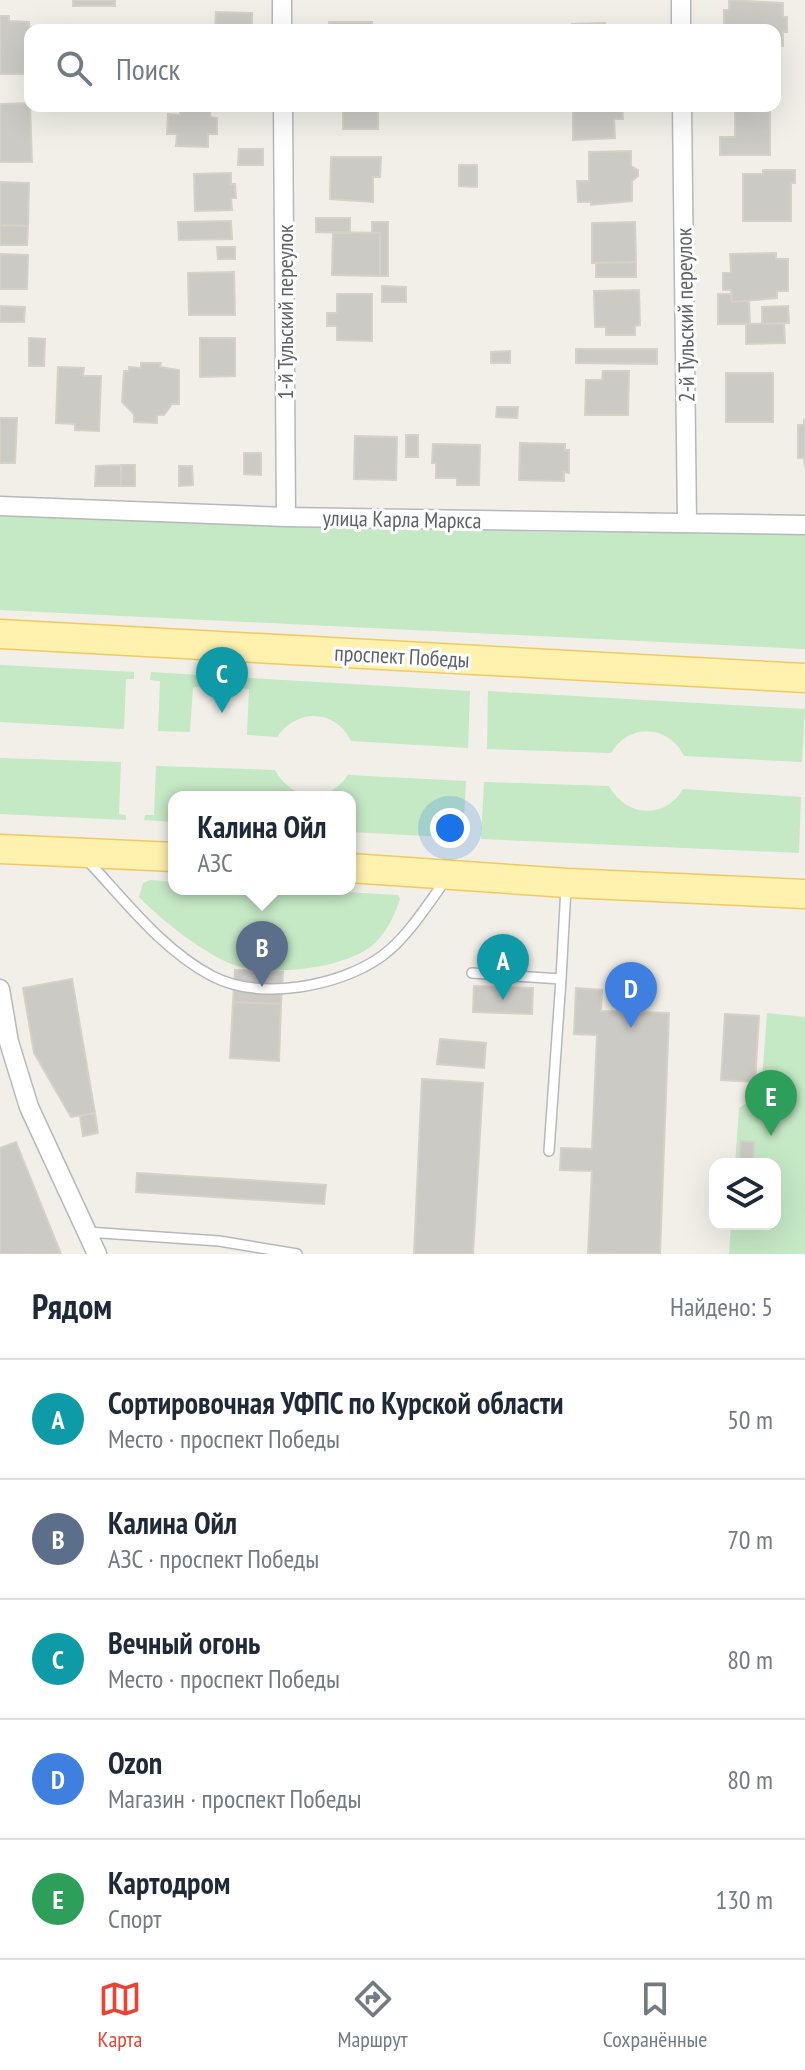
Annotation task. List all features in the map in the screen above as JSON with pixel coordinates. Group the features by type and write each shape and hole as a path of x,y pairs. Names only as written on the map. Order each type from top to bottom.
{"main road":[{"name":"проспект Победы","path":"0,634 805,678"},
{"path":"0,849 168,857"},
{"path":"356,868 567,883 805,894"}],"street":[{"path":"282,0 282,24"},
{"path":"681,0 681,24"},
{"name":"1-й Тульский переулок","path":"283,112 286,517"},
{"name":"2-й Тульский переулок","path":"682,112 687,523"},
{"name":"улица Карла Маркса","path":"0,506 286,517 805,525"},
{"path":"0,989 9,1042 29,1107 97,1254"}],"lane":[{"path":"79,851 151,928 198,967 226,982 262,987 299,988 329,981 383,955 450,874"},
{"path":"549,1151 567,883"},
{"path":"472,973 561,979"},
{"path":"87,1232 219,1241 297,1254"}],"green space":[{"path":"0,514 547,532 805,533 805,649 0,610"},
{"path":"0,665 134,672 134,679 126,679 124,729 0,722"},
{"path":"151,672 470,691 468,748 351,741 336,723 316,716 295,721 277,737 247,735 249,689 193,687 190,732 158,731 160,681 150,680"},
{"path":"488,691 805,709 802,762 684,756 669,738 649,731 628,736 611,753 487,749"},
{"path":"0,758 121,762 119,814 126,815 126,820 0,814"},
{"path":"156,766 275,770 296,791 168,791 168,822 144,820 145,815 154,815"},
{"path":"348,775 466,781 463,838 356,832 356,791 330,791"},
{"path":"484,782 609,786 625,804 645,811 666,806 683,789 801,797 799,853 481,839"},
{"path":"150,880 168,882 168,895 356,893 398,895 400,899 384,932 364,951 312,968 255,970 214,956 186,938 139,897 143,883"},
{"path":"767,1013 805,1017 805,1254 729,1254 731,1230 781,1230 781,1158 735,1158 739,1108 761,1093"}],"building":[{"path":"73,0 115,0 115,6 73,6"},
{"path":"729,0 783,3 787,32 783,32 783,46 781,24 724,24 724,10 729,10"},
{"path":"216,12 252,13 252,24 215,24"},
{"path":"0,16 9,16 9,21 29,22 24,24 24,74 0,74"},
{"path":"329,22 372,22 372,24"},
{"path":"24,103 24,112 30,112 32,162 0,162 0,104"},
{"path":"180,112 210,112 210,117 217,118 217,134 208,134 208,147 176,146 177,134 167,134 168,114 180,115"},
{"path":"343,112 378,112 378,129 343,129"},
{"path":"573,112 622,112 623,119 614,119 615,138 573,140"},
{"path":"735,112 770,112 770,155 720,155 720,137 735,137"},
{"path":"239,149 263,149 263,165 238,165"},
{"path":"631,151 631,166 638,170 638,176 632,181 632,201 591,205 591,202 578,202 577,181 589,181 589,152"},
{"path":"331,157 381,157 380,177 373,177 373,202 330,199"},
{"path":"459,165 477,165 477,187 459,186"},
{"path":"763,170 795,170 795,183 791,183 791,221 743,221 743,174 763,174"},
{"path":"231,173 236,198 231,198 232,210 195,211 194,174"},
{"path":"0,182 29,183 28,226 0,225"},
{"path":"316,218 350,218 350,233 316,232"},
{"path":"231,221 232,239 179,240 178,222"},
{"path":"372,222 388,222 388,276 380,276 380,233 372,233"},
{"path":"635,222 636,262 592,263 592,223"},
{"path":"0,225 28,226 27,245 0,245"},
{"path":"333,232 380,233 380,276 332,275"},
{"path":"217,247 235,247 235,259 218,259"},
{"path":"776,253 776,259 788,259 788,291 777,291 777,298 732,302 731,290 723,290 723,273 731,273 730,254"},
{"path":"0,254 28,255 27,289 0,289"},
{"path":"636,262 636,277 596,277 596,263"},
{"path":"234,272 235,315 189,315 188,273"},
{"path":"382,286 406,287 406,302 382,302"},
{"path":"639,290 640,325 635,326 635,335 606,335 606,327 595,327 594,291"},
{"path":"337,294 372,294 372,341 337,340 337,326 327,326 327,313 337,313"},
{"path":"718,294 731,294 732,302 749,301 750,324 718,324"},
{"path":"0,306 25,307 24,322 0,322"},
{"path":"788,306 789,323 762,324 762,307"},
{"path":"784,323 785,343 746,344 746,324"},
{"path":"29,338 45,339 44,366 29,366"},
{"path":"200,338 235,338 235,376 200,377"},
{"path":"576,349 657,349 657,364 576,363"},
{"path":"510,351 510,363 491,363 491,352"},
{"path":"141,363 161,363 160,367 179,370 179,404 172,404 164,415 157,415 157,423 134,422 134,414 122,402 124,371 129,371 129,367 141,368"},
{"path":"58,367 84,368 83,376 101,376 99,431 75,430 75,424 56,423"},
{"path":"603,371 629,371 628,415 585,415 586,380 602,380"},
{"path":"726,373 773,373 773,422 726,422"},
{"path":"497,407 518,407 517,418 496,417"},
{"path":"0,418 17,418 15,463 0,463"},
{"path":"804,420 805,467 804,458 798,458 798,425 804,425"},
{"path":"406,435 418,435 418,457 406,457"},
{"path":"355,436 397,437 396,480 354,479"},
{"path":"520,443 565,444 565,450 569,450 569,473 564,472 564,481 519,480"},
{"path":"433,444 480,445 479,485 457,485 457,478 436,478 436,463 432,463"},
{"path":"244,453 261,453 261,475 244,474"},
{"path":"121,465 135,465 135,486 121,486"},
{"path":"121,465 121,486 95,486 96,466"},
{"path":"179,466 192,466 193,485 179,486"},
{"path":"235,970 283,972 281,1004 233,1002"},
{"path":"72,979 95,1113 71,1117 34,1053 23,988"},
{"path":"474,986 533,988 532,1014 473,1012"},
{"path":"576,988 602,990 601,1011 669,1013 660,1254 588,1253 592,1171 560,1170 561,1148 592,1149 597,1035 574,1034"},
{"path":"233,1002 281,1004 279,1061 230,1058"},
{"path":"725,1014 759,1016 755,1082 721,1080"},
{"path":"440,1039 486,1043 484,1068 437,1064"},
{"path":"422,1079 483,1083 473,1254 414,1254"},
{"path":"95,1113 98,1133 83,1136 80,1116"},
{"path":"741,1141 754,1142 753,1158 740,1158"},
{"path":"16,1142 61,1254 0,1254 0,1148"},
{"path":"137,1173 326,1185 324,1204 136,1192"}],"place":[{"name":"Вечный огонь","path":"222,713"},
{"name":"Калина Ойл","path":"262,987"},
{"name":"Сортировочная УФПС по Курской области","path":"503,1000"},
{"name":"Ozon","path":"631,1028"},
{"name":"Картодром","path":"771,1136"}]}
